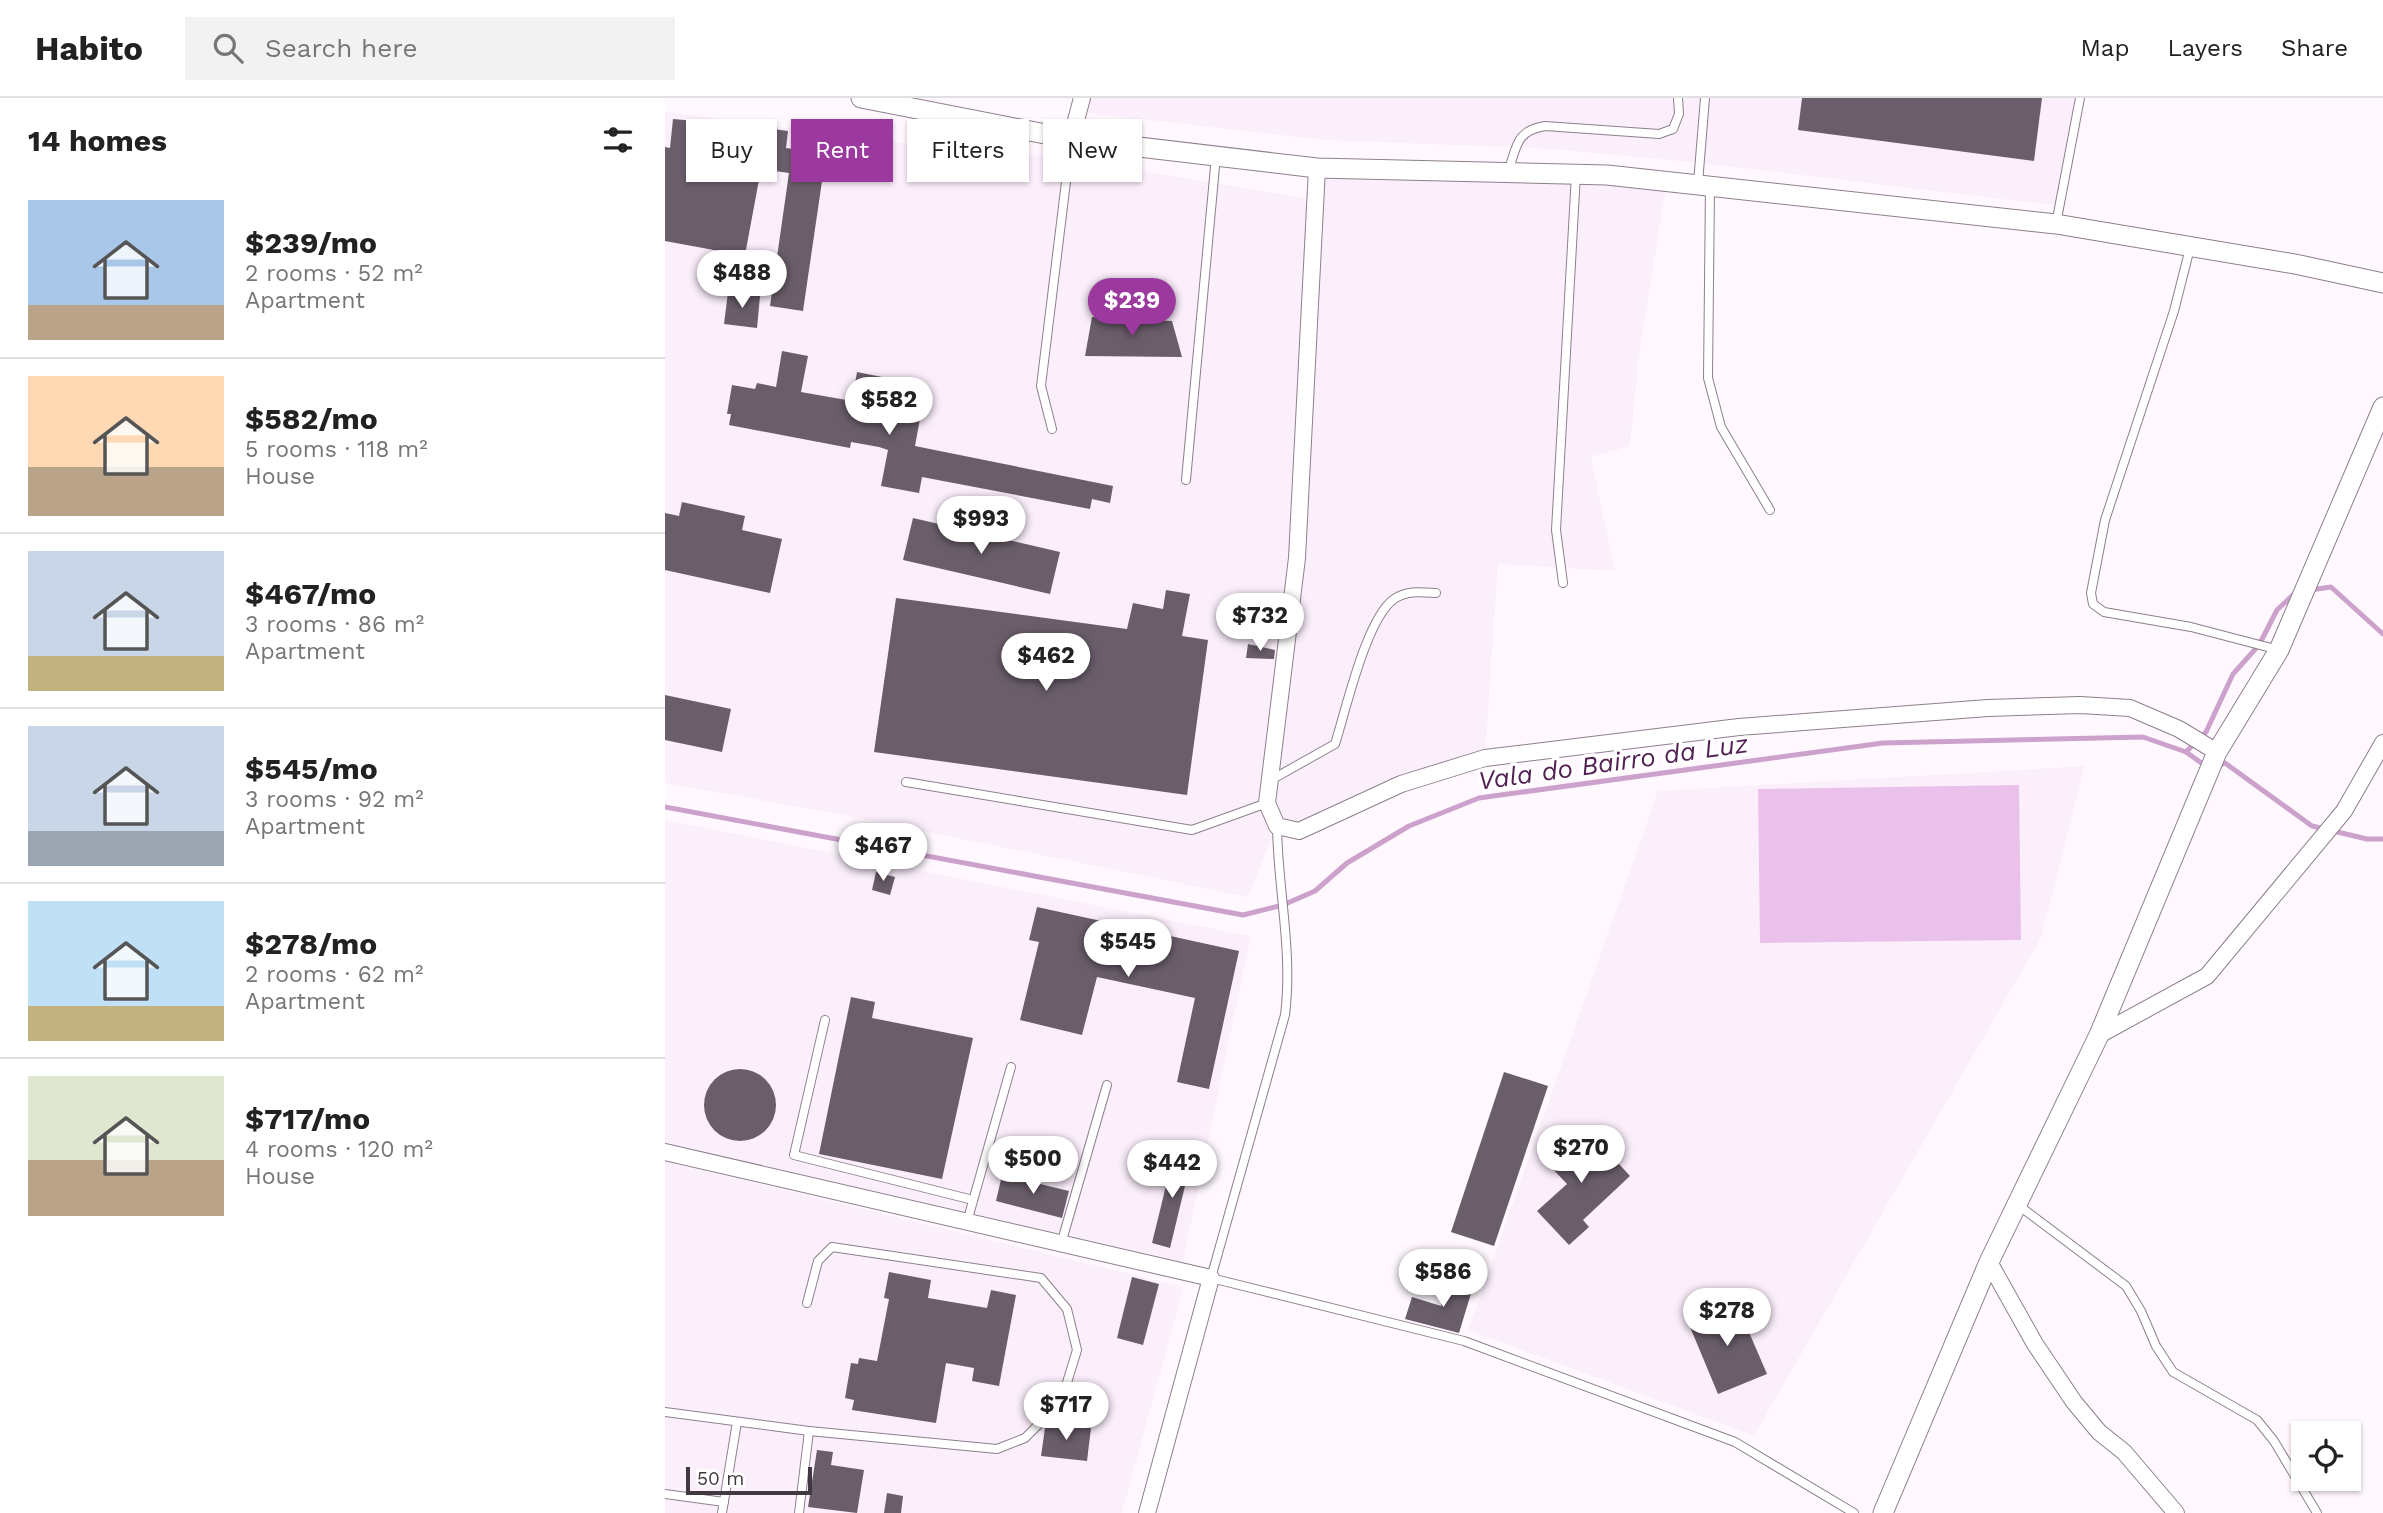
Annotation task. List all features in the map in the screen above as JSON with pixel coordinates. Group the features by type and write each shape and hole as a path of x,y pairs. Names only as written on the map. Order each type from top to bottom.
{"street":[{"path":"861,98 1043,134"},
{"path":"1076,119 1082,98"},
{"path":"1142,147 1317,168 1576,173 1704,184 2056,224 2295,264 2383,284"},
{"path":"1317,168 1297,558 1272,780 1267,803 1277,826 1299,831 1401,784 1485,758 1739,727 1974,709 2080,705 2130,708 2179,729 2217,752"},
{"path":"1883,1513 1989,1262 2099,1035 2217,752 2279,650 2383,407"},
{"path":"2099,1035 2213,969 2344,811 2383,743"},
{"path":"665,1152 1211,1279 1147,1513"},
{"path":"1989,1262 2035,1344 2074,1402 2099,1432 2124,1452 2176,1513"}],"lane":[{"path":"1508,172 1521,136 1528,129 1545,126 1659,134 1673,129 1679,114 1678,98"},
{"path":"1705,98 1708,378 1721,427 1770,510"},
{"path":"2056,224 2080,98"},
{"path":"1185,480 1216,156"},
{"path":"1563,583 1556,530 1576,173"},
{"path":"1052,429 1041,386 1066,182"},
{"path":"2190,246 2174,311 2105,520 2091,593 2093,604 2104,612 2191,626 2279,650"},
{"path":"1272,780 1335,744 1372,626 1392,599 1409,592 1436,593"},
{"path":"906,782 1192,830 1267,803"},
{"path":"1277,826 1278,880 1289,982 1285,1015 1211,1279 1464,1341 1735,1442 1854,1513"},
{"path":"825,1020 794,1155 973,1200"},
{"path":"967,1222 1011,1068"},
{"path":"1061,1244 1107,1084"},
{"path":"2018,1205 2126,1286 2156,1346 2173,1372 2257,1420 2274,1441 2317,1513"},
{"path":"665,1412 809,1431 997,1450 1025,1438 1061,1402 1077,1350 1067,1309 1041,1278 832,1247 818,1261 807,1303"},
{"path":"722,1513 737,1422"},
{"path":"799,1513 809,1431"},
{"path":"665,1494 724,1502"}],"shaded area":[{"path":"1082,98 2080,98 2060,206 1700,163 1551,149 1324,140 1078,112"},
{"path":"665,112 719,119 686,119 686,182 777,182 777,127 791,128 791,182 893,182 893,142 907,143 907,182 1029,182 1029,155 1043,156 1043,182 1142,182 1142,170 1315,200 1317,168 1667,180 1639,357 1630,446 1591,457 1615,571 1498,564 1485,758 1299,831 1277,826 1248,897 838,814 665,783"},
{"path":"2085,766 2041,938 1754,1436 1468,1330 1658,791"},
{"path":"2019,785 2021,940 1760,943 1758,789"},
{"path":"665,820 1251,936 1183,1262 665,1143"},
{"path":"665,1161 1184,1287 1122,1513 665,1513"}],"building":[{"path":"1802,98 2042,98 2034,161 1798,130"},
{"path":"673,119 686,120 686,182 759,182 745,255 740,254 738,277 717,275 719,251 665,241 665,147 670,148"},
{"path":"777,130 788,131 786,148 791,149 791,182 822,182 803,311 770,306 789,173 777,171"},
{"path":"728,292 760,296 757,328 724,324"},
{"path":"1092,317 1172,321 1182,357 1085,356"},
{"path":"782,351 808,356 801,392 852,401 857,372 897,380 892,408 921,413 915,446 1113,486 1110,503 1092,499 1090,509 922,477 919,493 881,486 888,450 851,442 850,448 729,425 731,414 727,414 732,385 755,389 757,383 776,387"},
{"path":"682,502 745,516 742,530 782,539 770,593 665,570 665,513 679,516"},
{"path":"913,518 1060,552 1050,594 903,560"},
{"path":"1166,590 1190,594 1182,636 1208,640 1187,795 874,752 896,598 1127,629 1133,603 1163,609"},
{"path":"1248,644 1275,650 1274,659 1246,658"},
{"path":"665,695 731,709 722,752 665,740"},
{"path":"876,872 895,877 890,895 872,890"},
{"path":"1037,907 1239,951 1209,1089 1177,1082 1195,998 1097,977 1082,1035 1020,1020 1039,942 1029,940"},
{"path":"851,997 875,1002 872,1018 973,1038 942,1179 819,1154"},
{"path":"740,1069 754,1072 766,1079 773,1091 776,1105 773,1119 766,1131 754,1138 740,1141 726,1138 714,1131 707,1119 704,1105 707,1091 714,1079 726,1072"},
{"path":"1504,1072 1548,1086 1494,1246 1451,1232"},
{"path":"1587,1129 1630,1176 1583,1220 1589,1227 1569,1245 1537,1211 1567,1184 1548,1164"},
{"path":"1174,1153 1192,1157 1170,1248 1152,1243"},
{"path":"1002,1175 1069,1191 1062,1218 996,1201"},
{"path":"889,1272 931,1280 928,1298 987,1308 991,1290 1016,1295 999,1386 972,1381 974,1368 946,1363 936,1423 852,1410 854,1400 845,1398 851,1363 858,1364 859,1358 877,1361 889,1299 884,1298"},
{"path":"1132,1277 1159,1284 1143,1345 1117,1338"},
{"path":"1449,1280 1473,1287 1459,1333 1405,1319 1412,1297 1441,1306"},
{"path":"1736,1302 1767,1374 1718,1394 1688,1322"},
{"path":"1049,1423 1091,1428 1087,1461 1041,1456 1045,1428"},
{"path":"817,1450 833,1452 831,1465 864,1470 857,1513 808,1507"},
{"path":"887,1493 903,1496 901,1513 884,1513"}],"waterway":[{"path":"2310,590 2331,587 2383,634"},
{"name":"Vala do Bairro da Luz","path":"665,807 1243,915 1283,905 1315,891 1347,863 1409,826 1479,798 1883,743 2143,737 2186,752 2206,732 2233,674 2259,645 2277,610 2296,592"},
{"path":"2186,752 2207,767"},
{"path":"2216,767 2225,763 2312,826 2367,839 2383,839"}]}
